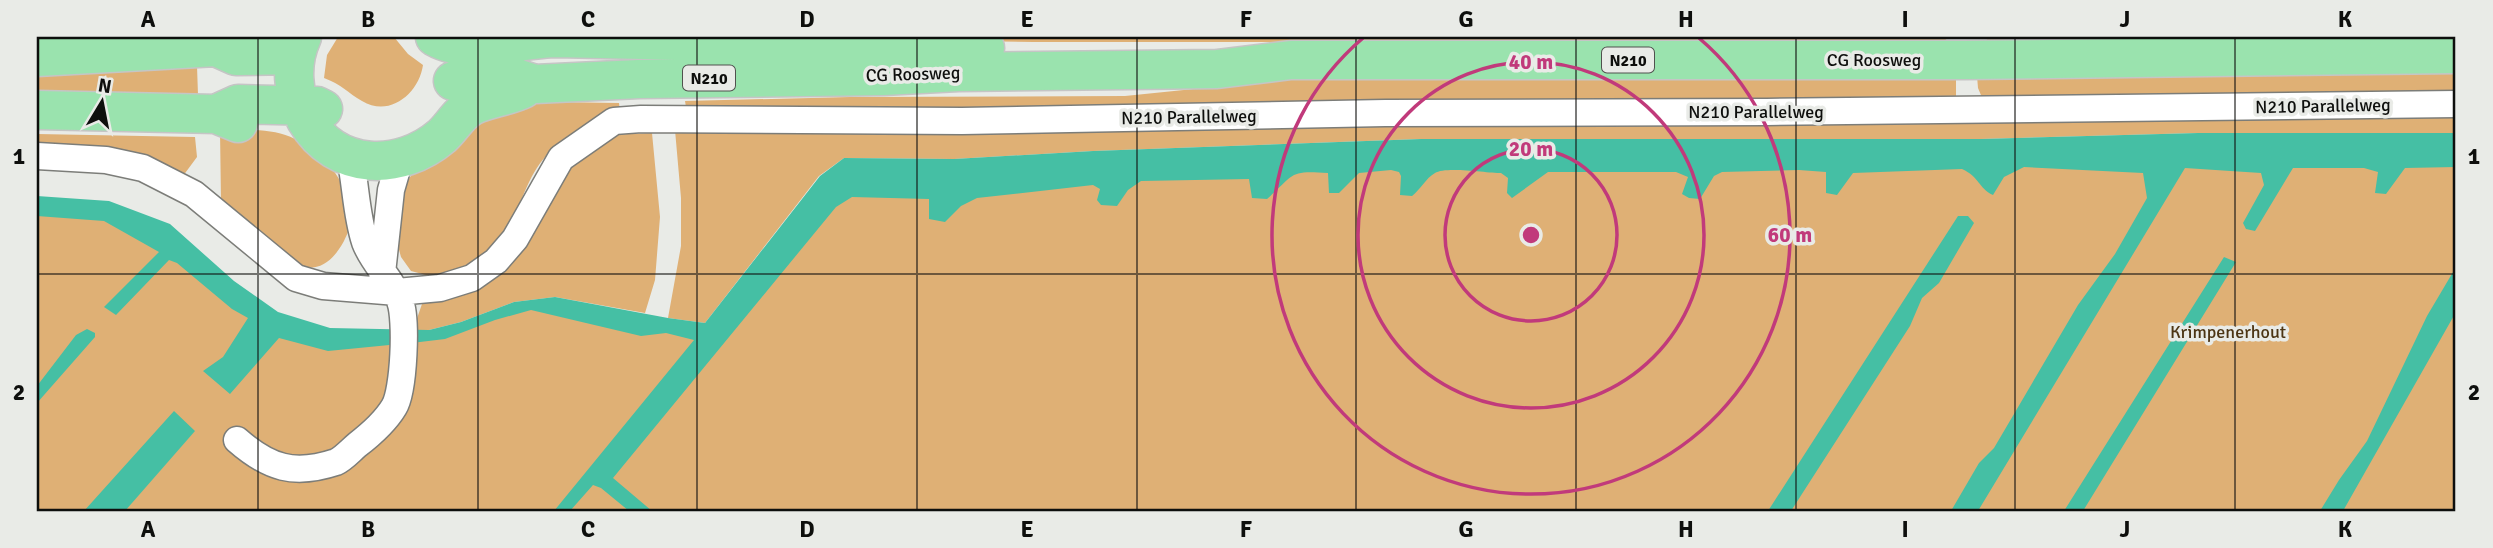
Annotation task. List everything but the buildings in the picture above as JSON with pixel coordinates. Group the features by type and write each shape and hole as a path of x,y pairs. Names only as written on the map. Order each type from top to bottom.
{"main road":[{"name":"CG Roosweg","path":"1291,60 1222,51 537,37 452,62 473,105 509,96 535,84 639,79 1217,69 1291,60 1964,48 2456,54"},
{"path":"37,57 224,42 236,56 299,46 294,75 305,116"},
{"name":"N210","path":"37,110 216,114 236,122 272,122 305,116 317,106 346,128 374,139 391,138 402,146 421,150 441,136 452,62"},
{"name":"N210","path":"305,116 335,151 350,157 367,162 383,162 402,146"}],"street":[{"name":"N210 Parallelweg","path":"37,156 106,160 143,167 194,194 296,278 323,286 394,290 440,288 472,278 496,261 515,239 561,158 614,121 725,118 948,121 1385,113 1793,112 2456,104"},
{"path":"237,440 257,457 283,467 303,469 338,461 369,435 395,407 403,367 394,290 391,190 402,146"},
{"path":"350,157 356,203 366,243 394,290"}],"green space":[{"path":"338,37 394,37 408,54 423,65 416,85 402,100 383,106 362,101 324,78 327,55"},
{"path":"937,37 1949,37 1943,42 1034,42 970,41"},
{"path":"1984,37 2456,37 1990,42"},
{"path":"197,66 198,95 37,95 37,70"},
{"path":"2456,73 2456,96 1983,100 1977,76"},
{"path":"1956,77 1956,101 851,117 686,107 685,101 850,97 1125,96 1292,79"},
{"path":"552,102 619,103 620,111 550,152 532,177 505,232 480,256 441,279 411,271 401,257 398,246 403,189 412,174 462,128 506,105"},
{"path":"2456,115 2456,133 2198,133 1981,139 1421,139 954,159 844,158 819,176 705,323 668,318 681,246 681,198 675,130"},
{"path":"220,130 259,130 286,135 320,156 331,168 344,190 349,220 344,241 332,258 315,267 301,267 221,202"},
{"path":"652,133 660,217 655,280 645,313 555,297 514,302 461,322 429,330 413,330 422,304 459,294 565,163 603,135"},
{"path":"37,134 195,137 197,157 180,180 37,152"},
{"name":"Krimpenerhout","path":"2456,150 2456,511 37,511 37,206 150,227 286,331 445,332 527,306 713,339 845,182 2011,154"}],"shaded area":[{"path":"2198,133 2456,133 2456,167 2405,168 2386,194 2375,193 2378,172 2364,168 2293,168 2255,231 2246,229 2243,223 2264,185 2261,173 2185,168 1978,511 1951,511 1979,463 1994,448 2078,305 2115,254 2147,198 2143,173 2024,167 2004,177 1993,195 1962,169 1853,173 1837,195 1826,193 1826,172 1722,172 1714,176 1700,199 1682,194 1688,177 1676,172 1548,172 1512,198 1507,193 1508,178 1501,173 1440,171 1429,178 1412,196 1400,195 1401,176 1399,172 1391,170 1359,173 1339,193 1329,193 1328,173 1306,172 1288,179 1267,199 1252,198 1249,179 1141,181 1128,190 1117,206 1101,205 1097,200 1100,189 1093,185 977,198 961,206 945,222 929,219 929,199 852,197 836,207 613,478 652,511 629,511 601,488 593,485 570,511 554,511 694,340 666,333 641,336 531,310 445,339 420,342 328,351 279,338 230,394 203,371 223,357 248,318 232,309 177,263 169,260 116,315 104,307 159,252 104,221 37,216 37,196 109,201 170,224 234,281 278,312 330,328 429,330 461,322 514,302 555,297 705,323 820,176 844,158 954,159 1421,139 1981,139"},
{"path":"1958,216 1968,216 1974,223 1939,283 1922,298 1910,326 1791,511 1768,511"},
{"path":"2224,257 2236,262 2083,511 2064,511"},
{"path":"2456,267 2456,312 2343,511 2320,511 2367,441 2427,316"},
{"path":"87,329 95,333 95,337 37,403 37,386 76,335"},
{"path":"174,411 195,431 125,511 84,511"}]}
